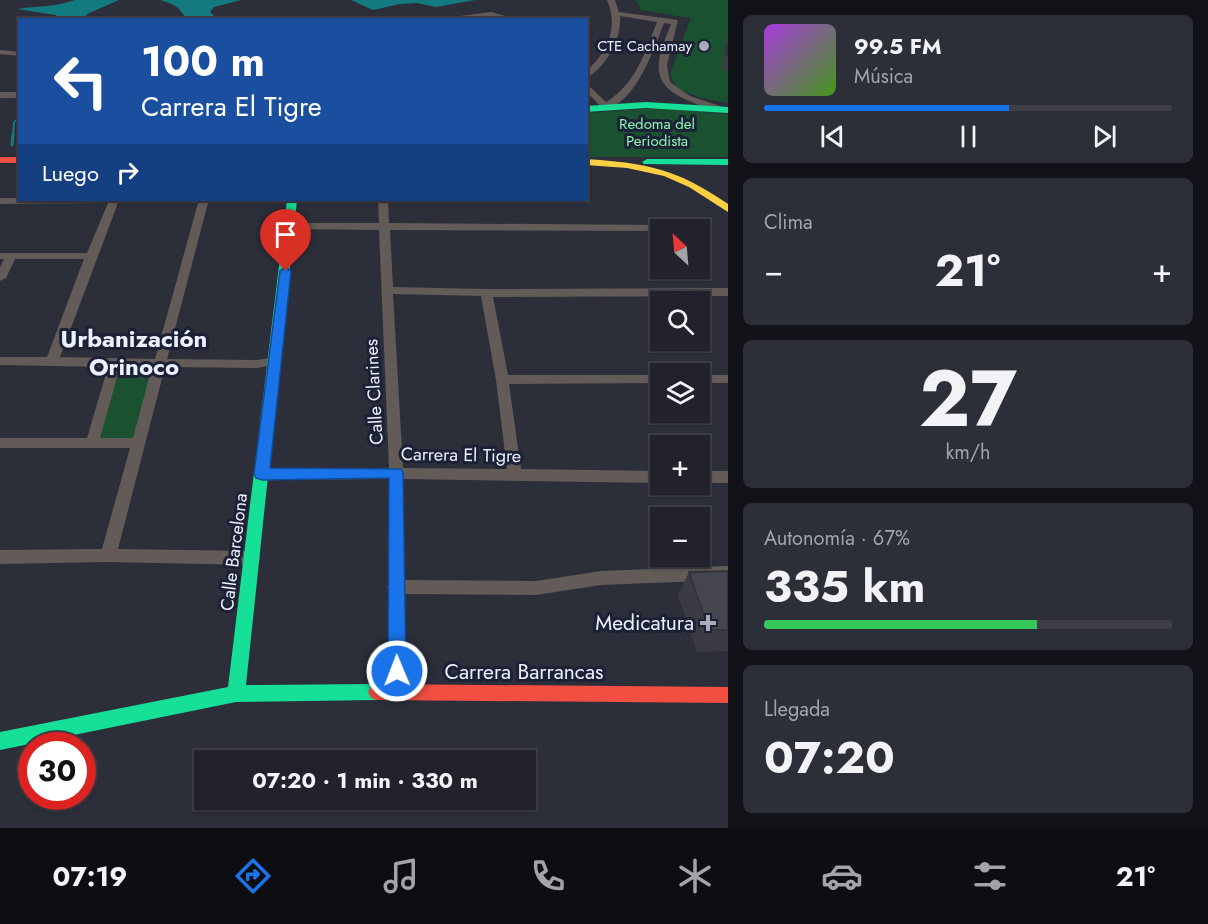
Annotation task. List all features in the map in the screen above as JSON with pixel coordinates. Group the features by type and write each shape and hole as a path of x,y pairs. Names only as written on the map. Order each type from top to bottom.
{"street":[{"path":"588,74 598,65 617,32 618,14 612,0"},
{"path":"451,18 490,14 508,18"},
{"path":"618,14 675,22 665,54 662,77 666,83 687,97 724,110"},
{"path":"588,102 605,106 624,96 633,86 661,20"},
{"path":"0,52 18,54"},
{"path":"588,87 605,106"},
{"path":"0,95 18,95"},
{"path":"588,109 605,106 670,105 724,110"},
{"path":"0,152 18,152"},
{"path":"0,160 18,160"},
{"path":"588,162 728,164"},
{"path":"601,162 674,177 692,184 728,209"},
{"path":"728,164 712,169 705,180 711,188 728,200"},
{"path":"0,201 18,201"},
{"path":"52,361 114,201"},
{"path":"108,555 204,201"},
{"name":"Calle Barcelona","path":"236,694 291,226 292,201"},
{"name":"Calle Clarines","path":"383,201 396,473 395,587 398,692"},
{"path":"291,226 650,228"},
{"path":"0,278 5,256 91,256"},
{"path":"386,290 486,293 728,292"},
{"path":"486,293 502,380 515,476"},
{"path":"0,361 258,364 275,361"},
{"path":"92,443 115,363"},
{"path":"710,379 728,379"},
{"path":"502,380 650,380"},
{"path":"0,443 139,443"},
{"name":"Carrera El Tigre","path":"262,474 396,473 650,477"},
{"path":"710,477 728,477"},
{"path":"0,556 108,555 252,558"},
{"path":"395,587 536,588 601,578 728,573"},
{"name":"Carrera Barrancas","path":"0,741 236,694 398,692 728,695"}],"green space":[{"name":"CTE Cachamay","path":"636,0 728,0 728,103 701,98 677,88 670,74 691,18 641,10"},
{"name":"Redoma del Periodista","path":"657,108 728,114 728,157 588,157 588,113"},
{"path":"118,366 156,366 136,439 98,441"}],"shaded area":[{"path":"119,0 89,13 83,18 58,18 56,15 17,9 53,5 68,2"},
{"path":"160,0 241,0 214,7 210,12 216,18 186,18 182,12"},
{"path":"351,0 475,0 436,7 417,3 400,4 373,10"}],"building":[{"path":"728,571 728,630 709,630 689,572"}],"waterway":[{"path":"13,136 14,122 18,119"},
{"path":"12,145 13,134"}],"traffic: fast":[{"path":"588,109 646,105 728,110"},
{"path":"647,162 728,162"},
{"path":"236,694 292,201"},
{"path":"0,741 236,694 377,692"}],"traffic: slow":[{"path":"588,162 627,165 667,174 693,185 728,209"}],"traffic: jam":[{"path":"0,160 18,160"},
{"path":"377,692 728,695"}],"place":[{"name":"CTE Cachamay","path":"704,46"},
{"name":"Medicatura","path":"708,623"}],"district":[{"name":"Urbanización Orinoco","path":"134,353"}],"route":[{"path":"286,271 262,474 396,473 397,671"}]}
